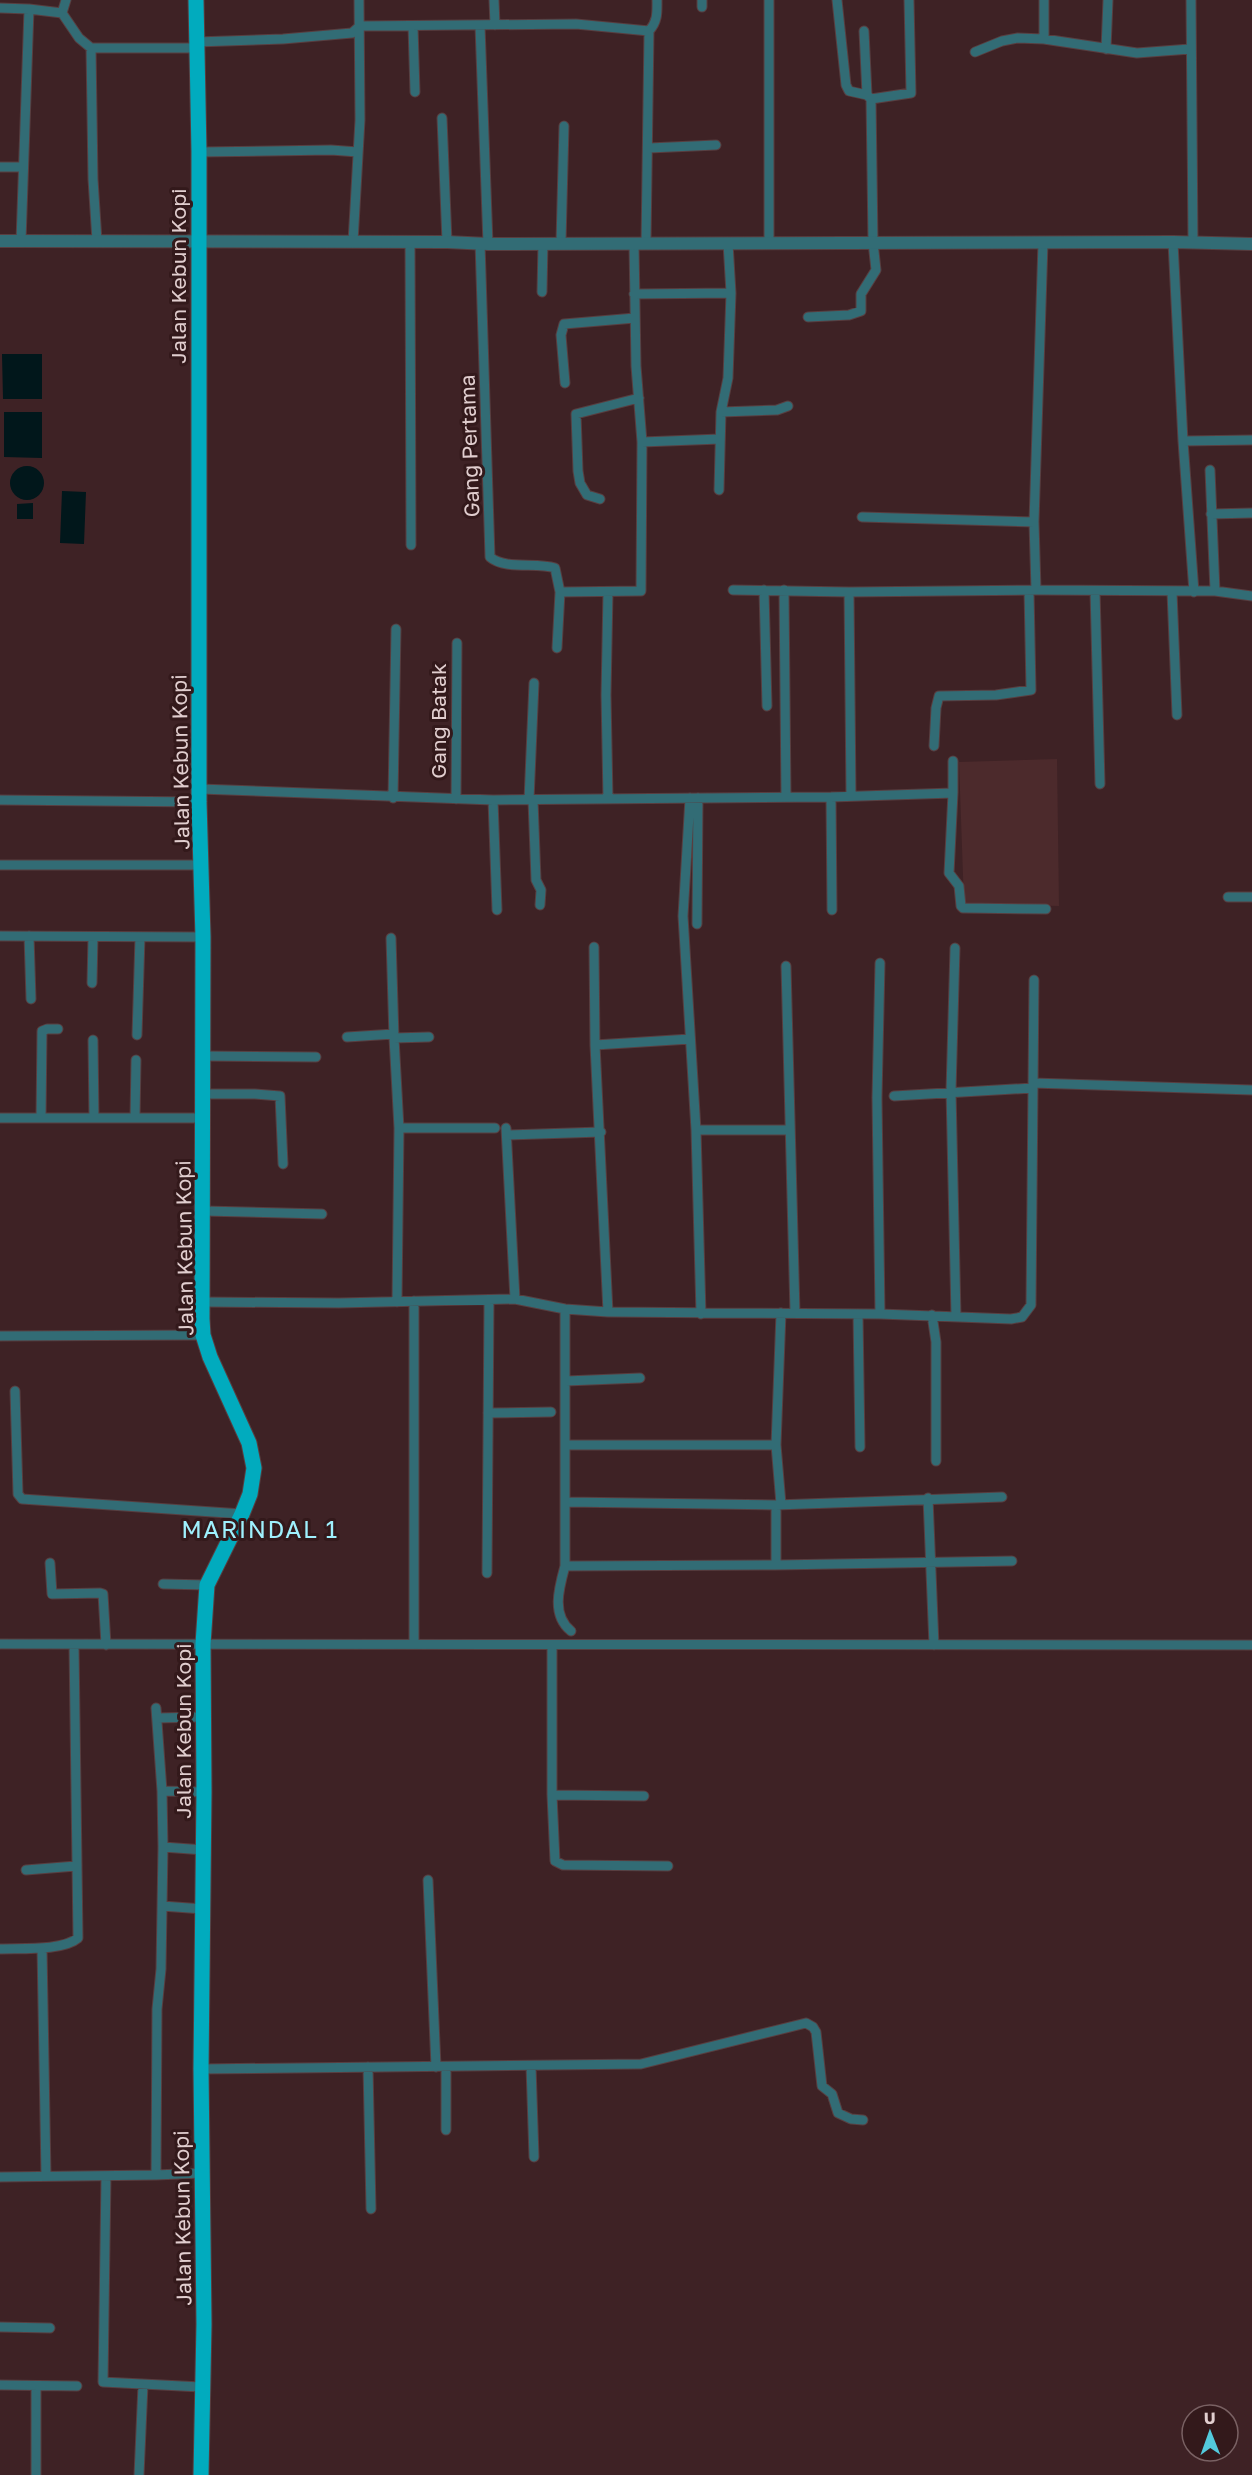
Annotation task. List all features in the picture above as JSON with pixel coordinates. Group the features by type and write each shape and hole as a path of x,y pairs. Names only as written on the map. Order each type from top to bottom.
{"main road":[{"name":"Jalan Kebun Kopi","path":"196,0 199,152 199,795 203,938 203,1335 210,1357 249,1443 254,1468 250,1494 242,1514 207,1585 202,1644 204,1850 201,2069 204,2324 201,2475"}],"street":[{"path":"62,13 66,0"},
{"path":"353,242 358,152 359,0"},
{"path":"494,0 495,25"},
{"path":"557,648 560,592 641,591 642,442 634,294 648,148 649,31 658,15 657,0"},
{"path":"769,0 769,243"},
{"path":"837,0 846,85 849,91 869,97 911,93 909,0"},
{"path":"1044,0 1044,39"},
{"path":"1106,49 1108,0"},
{"path":"1191,0 1193,242"},
{"path":"0,8 62,13 79,38 91,48 196,45 283,39 352,33 360,26 576,24 649,31"},
{"path":"21,241 29,9"},
{"path":"413,26 415,92"},
{"path":"480,26 484,243"},
{"path":"808,316 849,315 861,312 861,294 876,270 864,31"},
{"path":"975,52 1002,41 1044,39 1137,53 1190,49"},
{"path":"91,48 93,179 97,241"},
{"path":"442,118 447,242"},
{"path":"561,242 564,126"},
{"path":"648,148 716,145"},
{"path":"199,152 331,150 358,152"},
{"path":"0,167 22,167"},
{"path":"0,241 1193,242 1252,244"},
{"path":"410,242 411,544"},
{"path":"1173,242 1182,441 1194,592"},
{"name":"Gang Pertama","path":"484,243 490,557 498,562 555,568 560,592"},
{"path":"542,291 543,243"},
{"path":"719,490 721,412 728,378 731,293 728,243"},
{"path":"934,746 939,696 996,695 1031,690 1043,243"},
{"path":"634,294 731,293"},
{"path":"565,383 561,335 564,324 635,318"},
{"path":"600,499 587,495 580,483 576,414 639,398"},
{"path":"721,412 777,410 788,406"},
{"path":"642,442 720,439"},
{"path":"1182,441 1252,440"},
{"path":"1210,470 1215,591"},
{"path":"1211,514 1252,513"},
{"path":"862,518 1034,522"},
{"path":"733,590 1215,591 1252,596"},
{"path":"764,590 766,706"},
{"path":"784,590 786,797"},
{"path":"1095,591 1100,784"},
{"path":"608,592 606,695 608,798"},
{"path":"849,592 850,796"},
{"path":"1172,592 1177,715"},
{"path":"393,798 396,629"},
{"name":"Gang Batak","path":"456,799 457,643"},
{"path":"534,683 531,800 536,880 542,890 540,905"},
{"path":"954,761 949,873 959,886 961,906 963,908 1046,909"},
{"path":"0,800 199,795 531,800 831,797 953,793"},
{"path":"831,797 832,910"},
{"path":"694,798 698,924"},
{"path":"694,798 683,916 696,1130 701,1314"},
{"path":"493,800 497,910"},
{"path":"0,865 202,866"},
{"path":"1227,897 1252,897"},
{"path":"0,936 203,938"},
{"path":"30,936 31,999"},
{"path":"92,983 93,937"},
{"path":"137,1035 140,937"},
{"path":"391,938 399,1128 397,1302"},
{"path":"594,947 595,1045 608,1312"},
{"path":"955,948 951,1091 956,1317"},
{"path":"880,963 877,1098 880,1314"},
{"path":"786,966 795,1313"},
{"path":"204,1302 397,1302 515,1299 565,1309 608,1312 1022,1317 1031,1305 1034,981"},
{"path":"41,1118 42,1031 58,1029"},
{"path":"347,1036 429,1037"},
{"path":"595,1045 690,1039"},
{"path":"93,1040 94,1118"},
{"path":"203,1056 316,1057"},
{"path":"135,1118 136,1060"},
{"path":"894,1096 1033,1085 1252,1090"},
{"path":"203,1094 280,1096 283,1164"},
{"path":"0,1118 203,1118"},
{"path":"399,1128 495,1128"},
{"path":"696,1130 789,1130"},
{"path":"515,1299 506,1131 601,1132"},
{"path":"204,1211 322,1214"},
{"path":"487,1573 489,1300"},
{"path":"414,1301 414,1644"},
{"path":"565,1309 565,1566 558,1608 563,1624 571,1631"},
{"path":"776,1565 778,1504 776,1445 782,1313"},
{"path":"858,1314 860,1447"},
{"path":"932,1315 936,1342 936,1461"},
{"path":"0,1336 203,1335"},
{"path":"566,1381 640,1378"},
{"path":"15,1391 19,1498 242,1514"},
{"path":"488,1413 551,1412"},
{"path":"565,1445 776,1445"},
{"path":"566,1502 778,1504 1002,1497"},
{"path":"928,1498 934,1645"},
{"path":"565,1566 1012,1561"},
{"path":"50,1563 52,1594 103,1594 106,1645"},
{"path":"163,1584 207,1585"},
{"path":"0,1644 1252,1645"},
{"path":"0,1949 42,1948 71,1942 78,1938 74,1645"},
{"path":"552,1645 552,1795 556,1864 668,1866"},
{"path":"156,2175 157,2008 161,1969 163,1847 157,1713 203,1717"},
{"path":"162,1791 204,1792"},
{"path":"552,1795 644,1796"},
{"path":"163,1847 204,1850"},
{"path":"26,1870 76,1866"},
{"path":"428,1880 446,2130"},
{"path":"162,1906 203,1909"},
{"path":"42,1948 46,2176"},
{"path":"201,2069 641,2064 806,2023 813,2026 816,2032 822,2086 832,2094 838,2113 851,2119 863,2120"},
{"path":"531,2066 534,2157"},
{"path":"368,2067 371,2209"},
{"path":"0,2177 156,2175 202,2172"},
{"path":"106,2176 102,2380 143,2385 201,2387"},
{"path":"0,2327 50,2328"},
{"path":"0,2385 77,2386"},
{"path":"139,2475 143,2385"},
{"path":"36,2386 36,2475"}],"shaded area":[{"path":"1057,759 1059,906 964,904 959,762"}],"water":[{"path":"2,354 42,354 42,399 3,399"},
{"path":"4,412 42,412 42,458 4,457"},
{"path":"27,466 39,471 44,483 39,495 27,500 15,495 10,483 15,471"},
{"path":"62,491 86,492 84,544 60,543"},
{"path":"33,503 33,519 17,519 17,504"}],"district":[{"name":"MARINDAL 1","path":"260,1528"}]}
